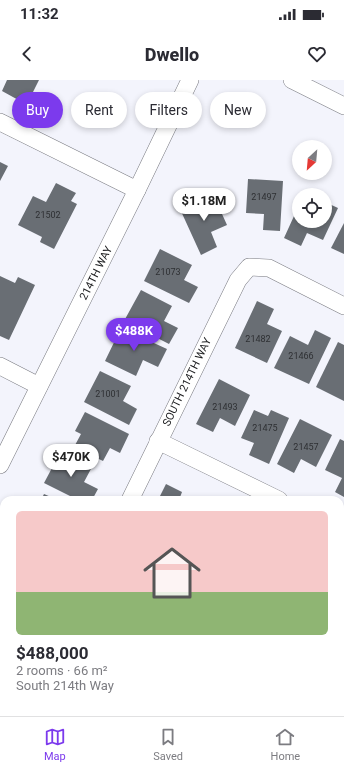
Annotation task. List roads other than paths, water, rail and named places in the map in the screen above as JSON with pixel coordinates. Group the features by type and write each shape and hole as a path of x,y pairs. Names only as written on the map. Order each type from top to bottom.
{"street":[{"name":"214TH WAY","path":"0,465 190,80"},
{"path":"292,80 344,106"},
{"path":"0,122 137,190"},
{"name":"SOUTH 214TH WAY","path":"132,496 238,280 249,267 269,268 344,306"},
{"path":"0,366 39,386"},
{"path":"158,441 270,496"}]}
